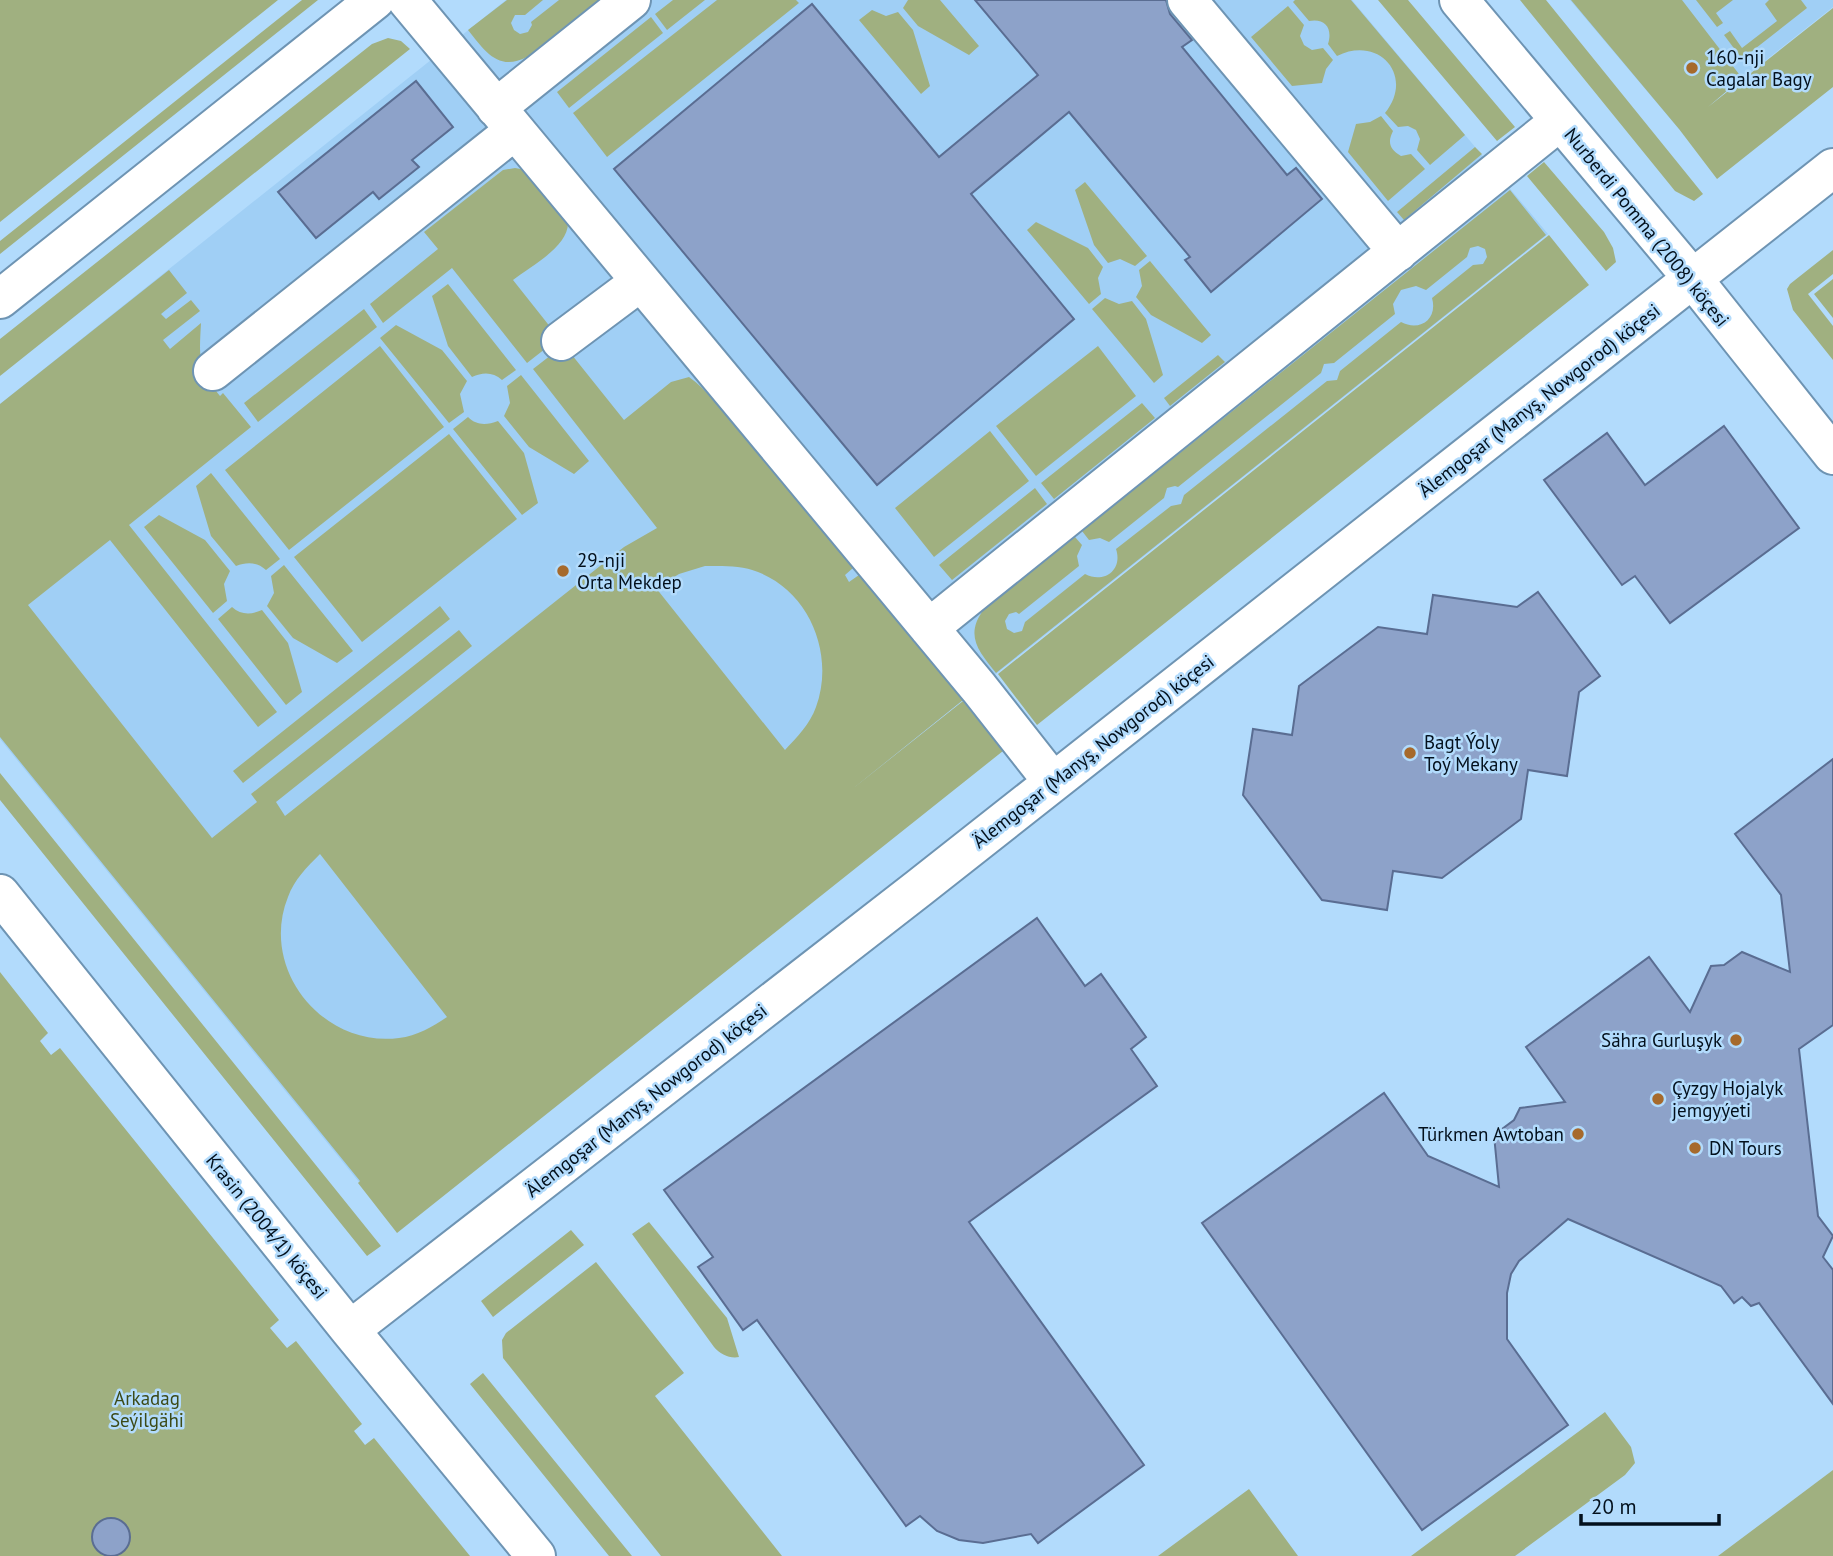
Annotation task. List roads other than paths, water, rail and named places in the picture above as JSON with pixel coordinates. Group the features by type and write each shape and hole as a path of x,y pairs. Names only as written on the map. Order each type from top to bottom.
{"street":[{"path":"0,299 374,0"},
{"path":"407,0 1054,782"},
{"path":"213,371 505,120 631,0"},
{"path":"1187,0 1398,252"},
{"name":"Nurberdi Pomma (2008) köçesi","path":"1459,0 1693,279 1833,455"},
{"path":"929,628 1560,121"},
{"name":"Älemgoşar (Manyş, Nowgorod) köçesi","path":"350,1330 1054,782 1833,168"},
{"path":"561,341 640,282"},
{"name":"Krasin (2004/1) köçesi","path":"0,894 350,1330 536,1556"}],"place":[{"name":"160-nji Cagalar Bagy","path":"1692,68"},
{"name":"29-nji Orta Mekdep","path":"563,571"},
{"name":"Bagt Ýoly Toý Mekany","path":"1410,753"},
{"name":"Sähra Gurluşyk","path":"1736,1040"},
{"name":"Çyzgy Hojalyk jemgyýeti","path":"1658,1099"},
{"name":"Türkmen Awtoban","path":"1578,1134"},
{"name":"DN Tours","path":"1695,1148"}],"park label":[{"name":"Arkadag Seýilgähi","path":"147,1409"}]}
